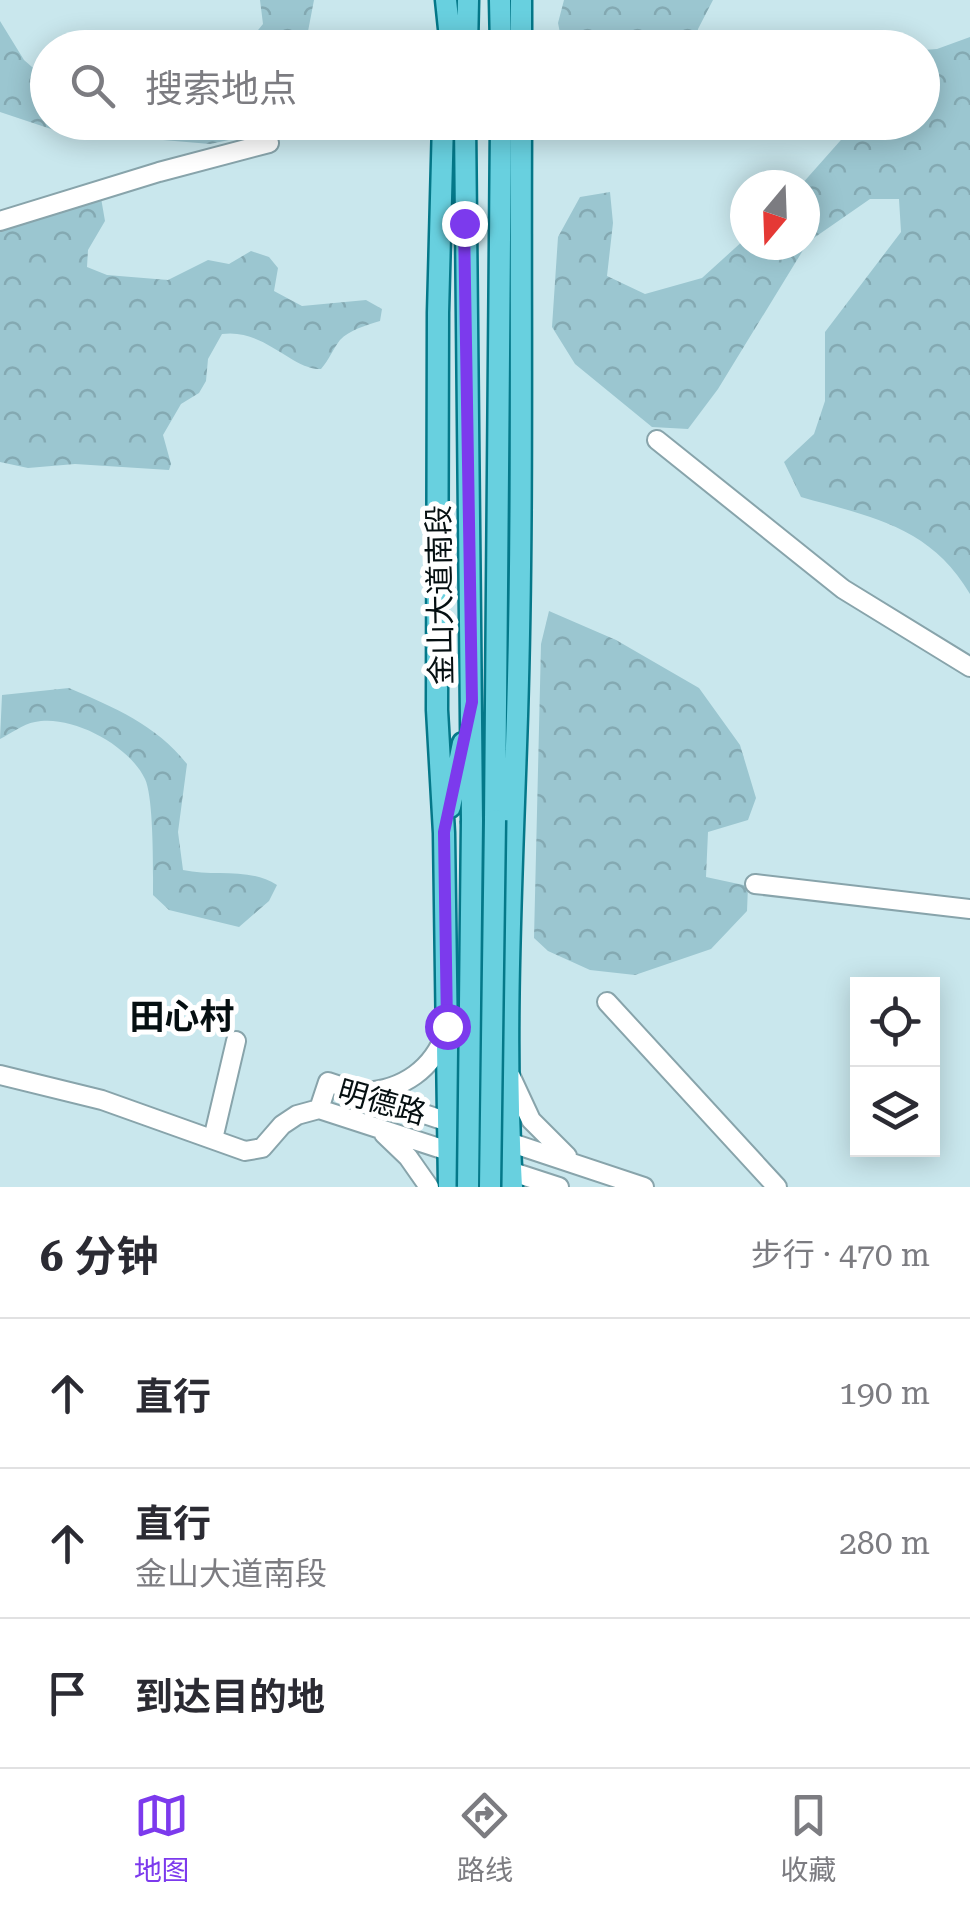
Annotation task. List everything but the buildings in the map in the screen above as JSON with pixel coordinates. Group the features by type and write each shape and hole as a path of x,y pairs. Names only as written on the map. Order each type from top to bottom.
{"main road":[{"path":"446,0 447,30"},
{"path":"467,30 468,0"},
{"path":"500,0 501,30"},
{"path":"442,140 437,710 444,832 448,1187"},
{"name":"金山大道南段","path":"463,140 472,702 468,1187"},
{"name":"金山大道南段","path":"490,1187 503,140"},
{"path":"511,1179 508,1062 517,713 521,140"},
{"path":"498,700 511,842"},
{"path":"444,832 472,702"}],"street":[{"path":"0,221 159,172 270,144"},
{"path":"658,440 844,589 970,667"},
{"path":"755,884 970,909"},
{"path":"607,1002 776,1187"},
{"path":"356,1092 379,1091 410,1079 434,1056 447,1026"},
{"path":"213,1138 236,1041"},
{"path":"508,1062 516,1092 531,1120 551,1143 589,1169"},
{"path":"0,1075 102,1100 245,1151 262,1148 297,1114 318,1109"},
{"name":"明德路","path":"559,1187 511,1179 448,1151 318,1109 328,1082 644,1187"},
{"path":"376,1128 408,1158 430,1187"}],"green space":[{"path":"260,0 314,0 308,30 258,30 263,24"},
{"path":"564,0 713,0 698,30 559,30"},
{"path":"0,21 30,65 30,122 0,112"},
{"path":"970,37 970,594 937,553 917,539 875,519 801,497 784,462 814,434 825,401 825,332 901,232 899,199 870,199 820,234 820,170 814,170 841,140 940,140 940,48"},
{"path":"163,140 229,140 210,144"},
{"path":"610,192 613,223 607,276 645,294 702,278 730,253 730,260 797,260 718,389 688,429 652,427 575,364 552,327 558,237 580,197"},
{"path":"101,198 105,221 88,250 87,267 107,275 168,280 208,260 229,264 251,251 269,257 278,268 274,291 302,306 366,300 382,309 380,321 344,336 321,369 299,363 251,337 222,334 208,359 206,381 199,393 181,404 163,435 169,470 75,464 28,468 0,462 0,228"},
{"path":"549,611 616,640 699,688 740,745 756,798 748,820 708,832 706,877 748,886 747,911 711,949 635,975 590,970 548,951 534,938 541,644"},
{"path":"69,688 148,728 187,764 178,832 183,870 243,874 277,885 269,901 239,927 169,910 153,895 148,788 137,766 113,744 81,728 49,721 30,723 0,739 2,695"}],"district":[{"name":"田心村","path":"182,1017"}],"route":[{"path":"447,1026 444,832 472,702 464,223"}]}
